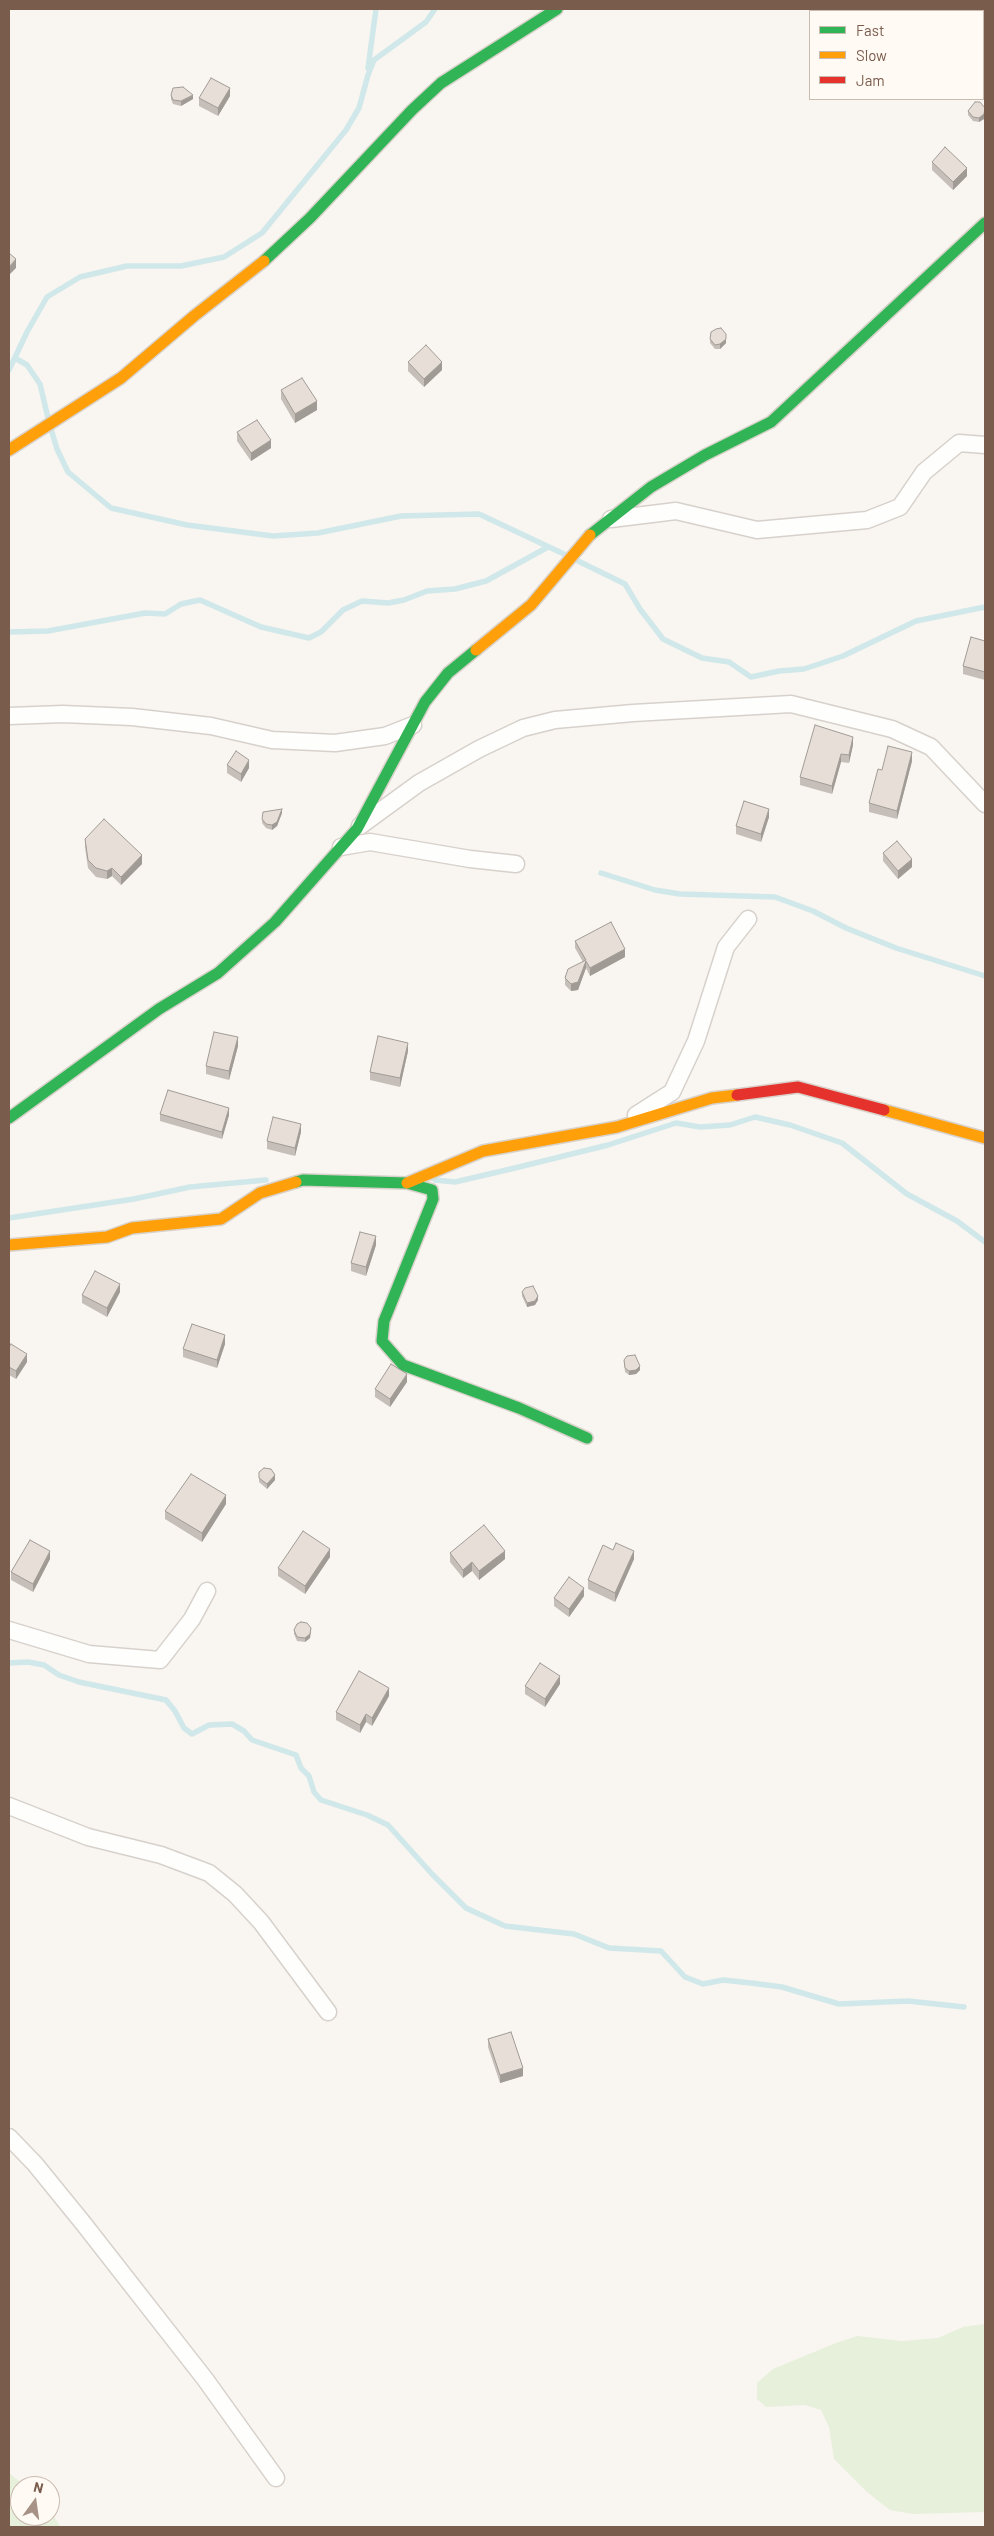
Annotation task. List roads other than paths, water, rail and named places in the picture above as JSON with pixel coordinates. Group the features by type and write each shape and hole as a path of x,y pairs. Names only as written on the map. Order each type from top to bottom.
{"street":[{"path":"9,450 121,378 194,316 260,264 310,218 412,110 441,83 557,9"},
{"path":"9,1118 160,1009 218,973 275,922 356,829 425,702 448,673 530,605 586,538 659,482 705,455 772,422 985,223"},
{"path":"611,519 676,511 757,530 867,520 900,507 924,472 958,443 985,445"},
{"path":"356,829 419,783 479,749 524,728 555,720 791,704 892,729 931,747 985,804"},
{"path":"9,716 63,714 132,717 211,726 272,740 335,743 385,736 413,725"},
{"path":"341,847 370,842 470,860 516,864"},
{"path":"617,1128 672,1092 696,1041 726,947 748,919"},
{"path":"407,1183 483,1151 617,1128 712,1098 798,1087 985,1138"},
{"path":"9,1245 107,1237 132,1228 221,1219 260,1193 303,1180 407,1183 432,1190 433,1198 384,1321 382,1340 390,1353 403,1365 519,1408 587,1438"},
{"path":"9,1630 89,1654 160,1660 192,1619 207,1591"},
{"path":"9,1806 88,1837 161,1855 210,1873 235,1894 261,1922 328,2012"},
{"path":"9,2136 35,2164 205,2379 276,2478"}],"waterway":[{"path":"368,68 376,9"},
{"path":"9,370 27,332 47,297 80,277 127,266 181,266 224,257 262,233 346,130 359,108 374,60 426,22 435,9"},
{"path":"15,358 27,365 40,384 48,418"},
{"path":"51,429 57,449 68,472 111,508 187,525 273,536 318,533 401,516 479,514 566,555"},
{"path":"9,632 48,631 145,613 165,614 181,604 200,600 261,627 309,638 321,632 343,610 362,601 388,603 404,600 427,591 455,589 486,581 548,547"},
{"path":"574,559 625,584 640,609 663,639 702,658 729,662 751,677 779,671 804,669 843,656 916,621 985,607"},
{"path":"601,873 655,890 680,894 775,897 813,911 846,928 896,948 985,976"},
{"path":"435,1180 455,1182 515,1168 608,1145 676,1123 700,1127 730,1125 755,1117 790,1125 842,1143 907,1194 957,1221 985,1242"},
{"path":"9,1218 134,1199 190,1187 266,1180"},
{"path":"9,1663 28,1662 44,1665 59,1675 79,1682 166,1700 175,1711 184,1728 192,1734 209,1725 232,1724 244,1731 252,1740 296,1755 301,1768 309,1776 314,1792 321,1800 367,1815 388,1825 466,1908 505,1926 574,1934 609,1948 661,1951 685,1977 703,1984 723,1980 782,1987 839,2004 908,2001 964,2007"}]}
